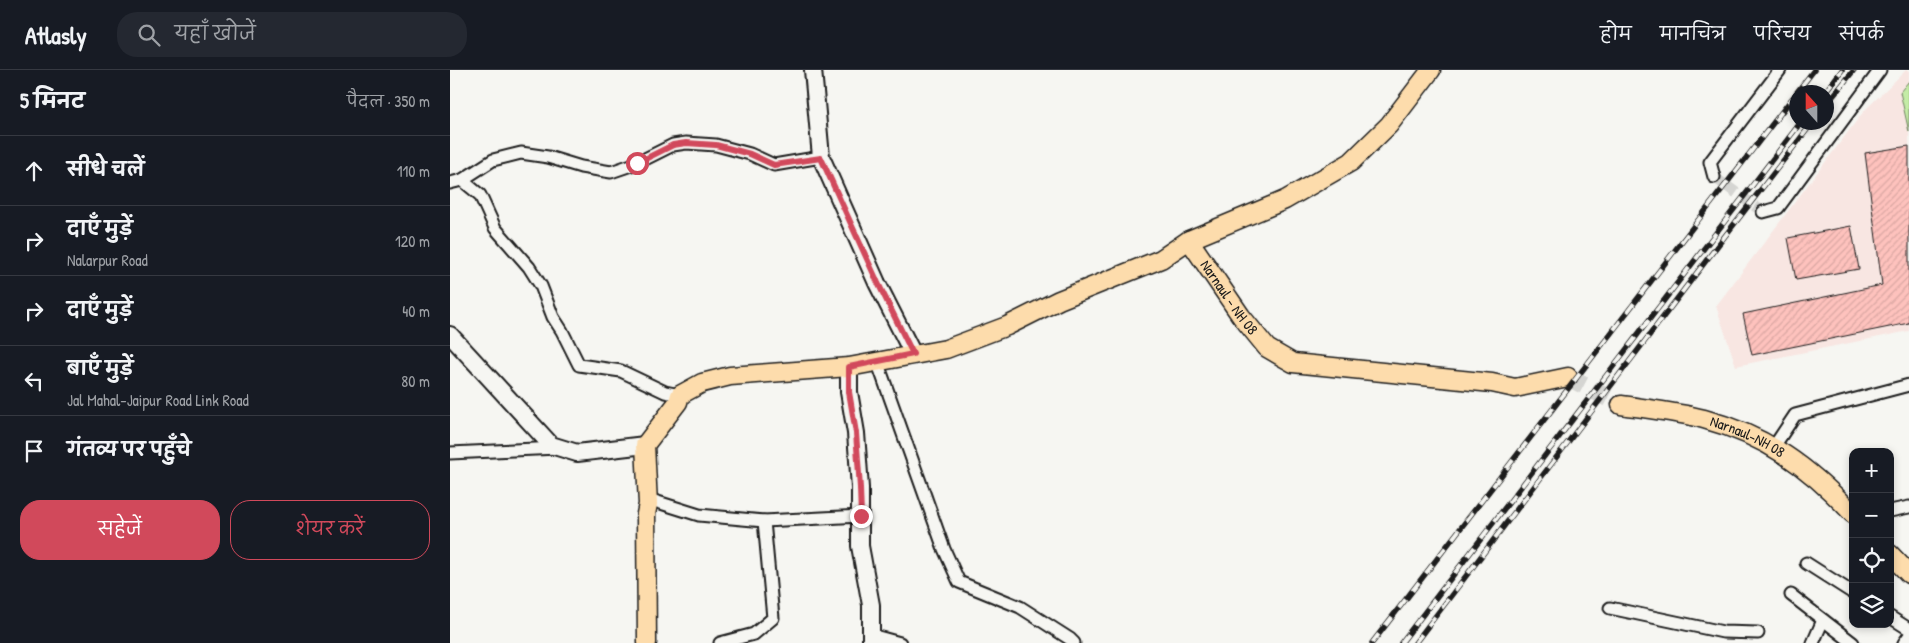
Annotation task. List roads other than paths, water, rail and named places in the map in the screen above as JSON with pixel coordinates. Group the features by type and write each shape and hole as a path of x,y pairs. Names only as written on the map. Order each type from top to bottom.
{"main road":[{"path":"647,643 646,514 648,500 644,445 678,402 680,395 702,383 730,376 849,367 946,349 1007,326 1059,300 1161,259 1190,240 1286,200 1351,162 1388,125 1430,70"},
{"name":"Narnaul - NH 08","path":"1190,240 1241,316 1267,348 1293,363 1492,383 1515,388 1568,376"},
{"name":"Narnaul-NH 08","path":"1621,405 1703,419 1749,435 1790,458 1826,486 1849,510"},
{"path":"1894,558 1909,574"}],"street":[{"path":"813,70 821,158 878,283 913,354"},
{"path":"1714,177 1710,162 1780,70"},
{"path":"1763,212 1778,208 1880,70"},
{"path":"450,184 462,180 494,160 521,153 548,157 581,167 611,172 637,163 673,145 686,143 716,145 750,154 774,165 821,158"},
{"path":"462,180 480,195 495,228 529,267 541,286 553,317 579,366 621,371 665,392 680,395"},
{"path":"450,335 551,445 576,453 644,445"},
{"path":"877,361 944,550 959,582 1020,607 1074,643"},
{"path":"849,367 849,392 856,433 860,488 860,546 871,605 871,639 900,643"},
{"path":"1773,448 1795,416 1909,385"},
{"path":"450,453 560,448"},
{"path":"648,500 699,515 764,521 861,516"},
{"path":"1894,510 1909,507"},
{"path":"720,643 754,634 773,618 764,521"},
{"path":"1806,563 1849,590"},
{"path":"1791,595 1853,643"},
{"path":"1610,608 1722,637 1758,633"},
{"path":"1813,643 1824,620"},
{"path":"1894,620 1909,629"},
{"path":"1904,643 1909,636"}],"tunnel":[{"path":"1714,177 1763,212"},
{"path":"1568,377 1621,405"}],"railway":[{"path":"1372,643 1814,70"},
{"path":"1830,85 1842,70"},
{"path":"1834,95 1854,70"},
{"path":"1401,643 1795,130"},
{"path":"1415,643 1807,130"}]}
